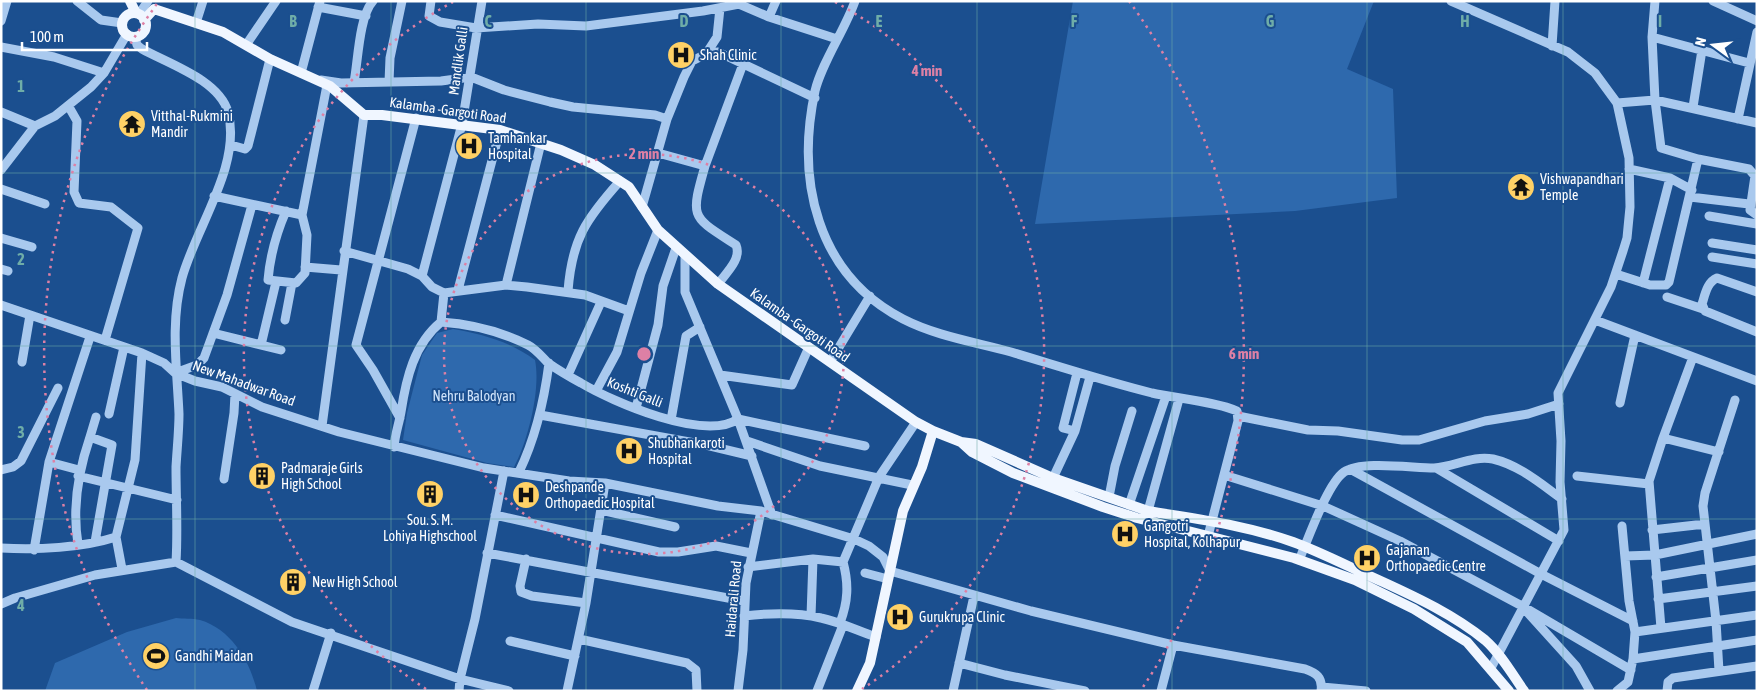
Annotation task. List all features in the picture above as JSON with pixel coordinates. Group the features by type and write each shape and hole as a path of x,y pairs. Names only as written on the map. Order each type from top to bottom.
{"main road":[{"path":"130,1 140,16 144,30 131,35 122,23 127,15 140,16 151,5 222,32 270,59 327,85 364,115"},
{"name":"Kalamba -Gargoti Road","path":"364,115 416,118 500,130 542,142 576,156 629,187 658,230 718,284 916,422 961,442 976,444 1053,478 1129,505 1148,511 1263,533 1305,547 1427,602 1462,623 1486,641 1499,655 1524,691"},
{"path":"857,691 870,663 902,511 912,485 922,467 933,431"},
{"name":"Kalamba -Gargoti Road","path":"961,442 972,452 1049,488 1137,518 1299,560 1354,580 1426,615 1467,642 1509,691"}],"street":[{"path":"1,21 7,1"},
{"path":"77,1 101,20 122,23"},
{"path":"196,23 203,1"},
{"path":"246,45 276,1"},
{"path":"354,82 366,16 369,5 373,1"},
{"path":"390,82 390,58 402,1"},
{"path":"431,1 429,16 440,22 476,28 538,24 586,26 720,8 740,2 769,17 837,39"},
{"name":"Mandlik Galli","path":"422,276 462,124 476,28 482,1"},
{"path":"769,17 776,1"},
{"path":"855,1 819,81 809,149 814,201 822,230 833,256 870,296 904,319 926,329 1077,373 1166,396 1237,411 1238,416 1208,536"},
{"path":"1451,1 1568,52 1595,73 1617,103 1629,169 1630,207 1627,238 1616,274 1558,393 1564,530 1522,606 1491,668"},
{"path":"1552,46 1555,1"},
{"path":"1655,1 1652,37 1655,100 1661,148 1753,172 1754,180 1749,204 1750,210 1757,215"},
{"path":"1713,1 1757,21"},
{"path":"301,73 319,4 366,16"},
{"path":"706,54 716,37 720,8"},
{"path":"1738,119 1757,32"},
{"path":"1,170 35,126 69,107 104,73 131,35 142,49 210,85 220,94 227,110 231,145 214,196 182,278 177,310 175,373 179,415 176,562"},
{"path":"1652,37 1749,63"},
{"path":"1,47 54,58 104,73"},
{"path":"1693,108 1702,50"},
{"path":"642,207 667,120 692,61 706,54 718,52 815,98"},
{"path":"231,145 245,149 248,146 270,59"},
{"path":"718,284 738,256 739,250 736,245 702,223 696,212 698,192 705,166 743,64"},
{"path":"313,78 341,83 440,81 470,76 504,90 550,102 573,107 655,115 667,120"},
{"path":"286,211 277,232 268,280 296,283 305,273 307,235 302,215 327,85"},
{"path":"1617,103 1655,100 1757,123"},
{"path":"69,107 76,121 74,192 80,204 111,207 138,228 106,340"},
{"path":"1,112 35,126"},
{"path":"322,426 341,270 364,115"},
{"path":"400,418 374,370 356,345 416,118"},
{"path":"458,290 500,130"},
{"path":"506,285 542,142"},
{"path":"658,153 705,166"},
{"path":"1616,274 1644,283 1658,286 1666,285 1691,193 1698,159"},
{"path":"1629,169 1670,178 1691,193 1749,204"},
{"path":"1644,283 1670,178"},
{"path":"568,292 572,258 580,235 593,211 620,181"},
{"path":"1,189 45,204"},
{"path":"214,196 302,215"},
{"path":"175,373 202,362 227,295 252,205"},
{"path":"1710,216 1757,224"},
{"path":"596,391 617,352 629,311 658,230"},
{"path":"1,238 32,247"},
{"path":"1712,243 1757,250"},
{"path":"636,408 658,325 663,286 676,248"},
{"path":"344,251 378,260 422,276 432,287 444,294 458,290 506,285 568,292 629,311"},
{"path":"685,256 685,292 747,441 772,515"},
{"path":"1712,257 1757,264"},
{"path":"305,266 341,270"},
{"path":"1703,309 1708,287 1712,280 1716,278 1757,292"},
{"path":"261,345 276,282"},
{"path":"285,320 292,283"},
{"path":"394,447 403,398 415,356 428,332 441,322 444,294"},
{"path":"830,362 870,296"},
{"path":"1667,297 1703,309 1757,332"},
{"path":"568,375 601,302"},
{"name":"New Mahadwar Road","path":"1,306 30,314 90,337 106,340 142,353 164,363 175,373 195,381 222,387 262,406 322,426 394,447 504,471"},
{"path":"22,362 30,314"},
{"path":"1595,320 1756,380"},
{"name":"Koshti Galli","path":"441,322 455,323 508,336 531,346 549,364 596,391 671,420 719,426 730,424 738,419 865,446"},
{"path":"671,420 686,336 700,327"},
{"path":"213,333 281,350"},
{"path":"1620,403 1635,335"},
{"path":"34,550 49,462 90,337"},
{"path":"109,414 124,347"},
{"path":"720,375 792,385 809,347"},
{"path":"122,569 116,537 135,460 142,353"},
{"path":"1662,628 1649,484 1662,438 1694,357"},
{"path":"519,472 532,445 540,415 549,364"},
{"path":"1075,431 1063,428 1077,373"},
{"path":"1053,478 1075,431 1090,376"},
{"path":"1,470 13,467 22,461 58,388"},
{"path":"224,479 235,394"},
{"path":"1129,505 1166,396"},
{"path":"1148,511 1179,399"},
{"path":"1719,671 1716,620 1706,546 1705,493 1735,400"},
{"path":"1238,416 1308,430 1338,431 1402,440 1419,440 1485,421 1528,414 1558,404"},
{"path":"1109,498 1115,466 1132,411"},
{"path":"540,415 706,445 752,456"},
{"path":"78,544 75,523 78,473 96,417"},
{"path":"817,691 842,624 848,581 844,562 879,477 916,422"},
{"path":"90,436 112,445 95,542"},
{"path":"1662,438 1719,452"},
{"path":"747,441 820,466 912,485"},
{"path":"1299,560 1337,480 1350,469 1363,466 1436,468 1479,458 1494,459 1528,474 1562,499"},
{"path":"49,462 105,484 177,500"},
{"path":"1436,468 1559,541"},
{"path":"1350,469 1541,574 1633,621"},
{"path":"460,691 460,678 475,619 504,471 569,481 606,483 718,506 761,511 854,539 878,552 889,575"},
{"path":"1224,475 1323,506 1400,541 1522,606 1631,670"},
{"path":"1577,476 1649,484"},
{"path":"567,691 592,571 606,483"},
{"path":"601,510 675,527"},
{"name":"Haidarali Road","path":"738,691 748,567 761,511"},
{"path":"495,515 659,552 678,552 716,546 751,553"},
{"path":"1652,530 1705,524"},
{"path":"1617,691 1628,682 1634,659 1635,632 1622,526"},
{"path":"1625,556 1655,555 1757,534"},
{"path":"1,548 34,550 95,542 116,537"},
{"path":"488,553 744,600"},
{"path":"526,559 520,586 521,592 532,596 586,603"},
{"path":"748,567 813,559 844,562"},
{"path":"811,616 813,559"},
{"path":"1656,577 1757,560"},
{"path":"1,604 30,593 122,569 161,566 176,562 292,622 331,633 460,678 509,691"},
{"path":"864,573 889,575 1173,645 1305,669 1317,673 1321,679 1321,689 1366,691"},
{"path":"1658,599 1757,586"},
{"path":"953,691 974,596"},
{"path":"1522,606 1576,666 1590,691"},
{"path":"744,616 769,613 811,616 842,624 876,637"},
{"path":"1635,632 1757,615"},
{"path":"313,691 331,633"},
{"path":"579,639 624,647 687,663 696,670 697,691"},
{"path":"1634,659 1757,640"},
{"path":"510,641 575,656"},
{"path":"1161,691 1173,645"},
{"path":"959,663 1005,675 1085,691"},
{"path":"1667,691 1668,682 1673,678 1757,666"}],"green space":[{"path":"1073,1 1374,1 1347,69 1393,89 1397,198 1295,211 1035,224"},
{"name":"Nehru Balodyan","path":"453,329 475,333 496,340 516,348 535,360 535,400 524,443 514,467 487,463 403,440 407,413 422,355 437,333"},
{"name":"Gandhi Maidan","path":"176,618 200,620 211,624 230,639 238,648 250,669 257,691 45,691 55,663 127,632"}],"place":[{"name":"Shah Clinic","path":"681,55"},
{"name":"Vitthal-Rukmini Mandir","path":"132,124"},
{"name":"Tamhankar Hospital","path":"469,146"},
{"name":"Vishwapandhari Temple","path":"1521,187"},
{"name":"Shubhankaroti Hospital","path":"629,451"},
{"name":"Padmaraje Girls High School","path":"262,476"},
{"name":"Sou. S. M. Lohiya Highschool","path":"430,494"},
{"name":"Deshpande Orthopaedic Hospital","path":"526,495"},
{"name":"Gangotri Hospital, Kolhapur","path":"1125,534"},
{"name":"Gajanan Orthopaedic Centre","path":"1367,558"},
{"name":"New High School","path":"293,582"},
{"name":"Gurukrupa Clinic","path":"900,617"},
{"name":"Gandhi Maidan","path":"156,656"}]}
